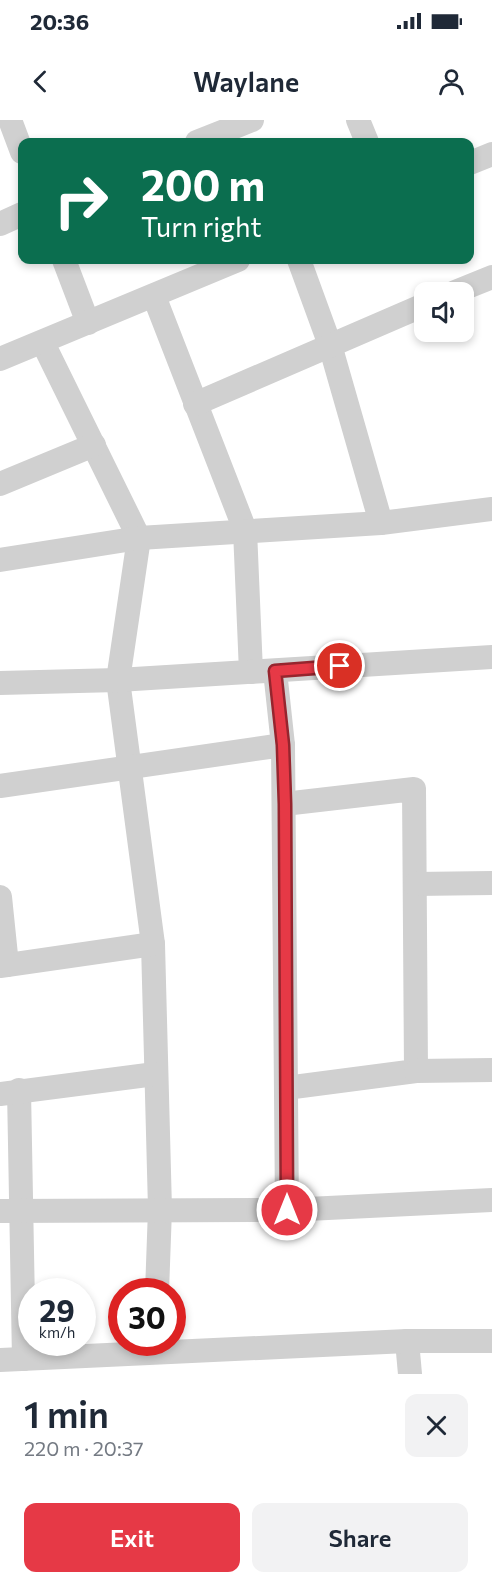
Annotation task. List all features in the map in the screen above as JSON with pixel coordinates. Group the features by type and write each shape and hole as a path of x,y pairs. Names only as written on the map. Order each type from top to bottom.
{"street":[{"path":"9,120 18,142"},
{"path":"207,138 252,120"},
{"path":"358,120 365,138"},
{"path":"474,161 492,154"},
{"path":"0,224 18,216"},
{"path":"66,264 88,323"},
{"path":"0,359 229,264"},
{"path":"300,264 330,345 381,523"},
{"path":"474,284 492,277"},
{"path":"153,296 244,530 251,672"},
{"path":"195,404 414,309"},
{"path":"43,343 139,538 118,680 153,944 160,1209 158,1278"},
{"path":"0,484 94,445"},
{"path":"0,560 139,538 381,523 492,509"},
{"path":"0,683 118,680 492,657"},
{"path":"275,671 283,745 285,804 287,1210"},
{"path":"0,786 131,765 283,745"},
{"path":"285,804 414,789 416,1071"},
{"path":"415,884 492,883"},
{"path":"0,897 3,966 153,944"},
{"path":"286,1088 416,1071 492,1070"},
{"path":"24,1359 11,1211 10,1092 155,1074"},
{"path":"11,1211 287,1210 492,1200"},
{"path":"407,1341 410,1374"},
{"path":"186,1346 492,1341"},
{"path":"0,1360 108,1351"}],"route":[{"path":"287,1210 285,804 283,745 275,671 340,666"}]}
